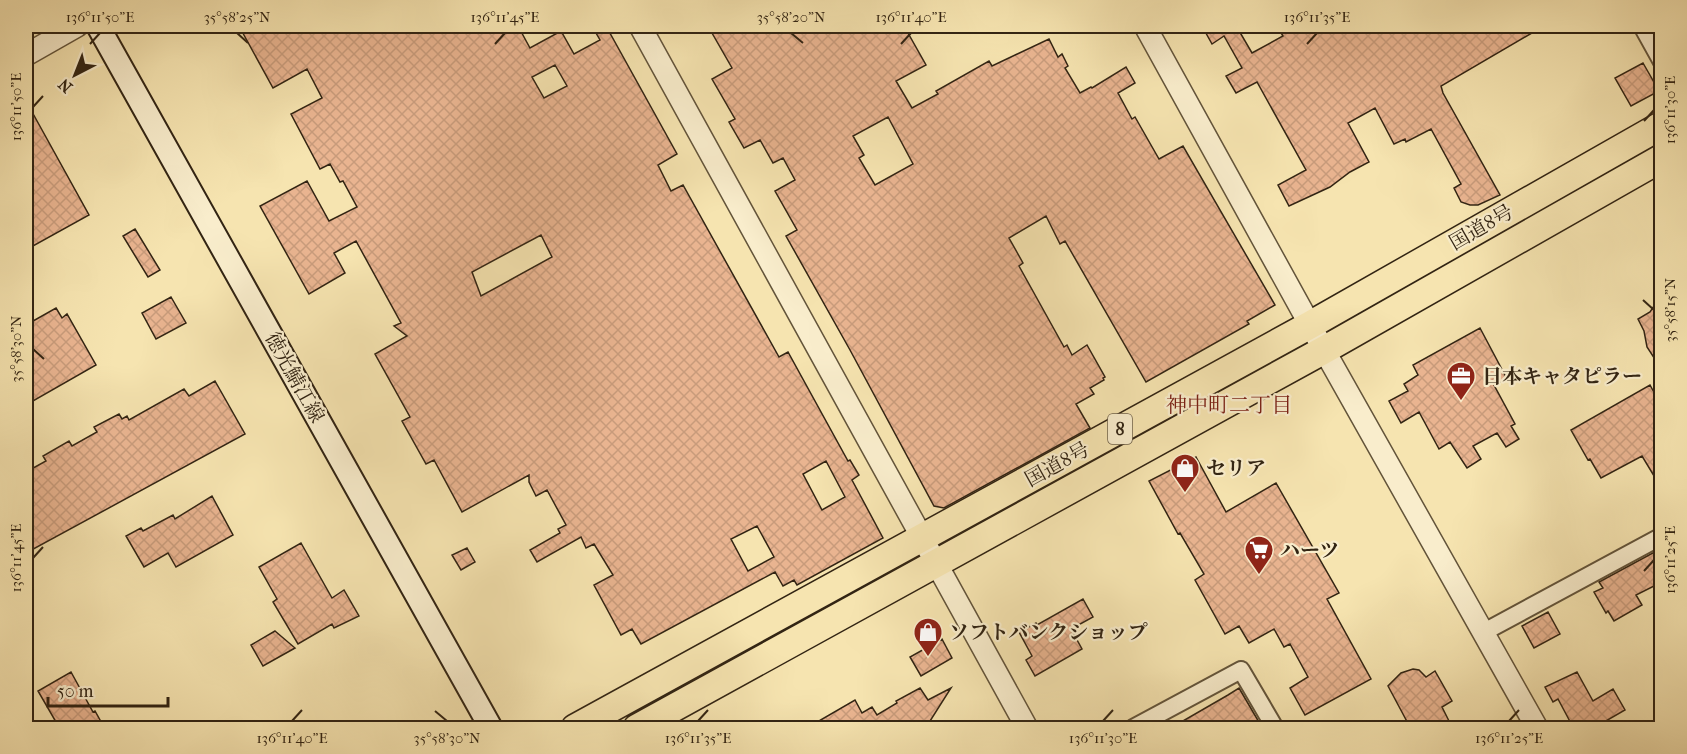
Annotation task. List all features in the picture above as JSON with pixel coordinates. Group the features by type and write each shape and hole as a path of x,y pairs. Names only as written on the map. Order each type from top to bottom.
{"highway":[{"name":"国道8号","path":"575,729 1310,325 1662,125"},
{"name":"国道8号","path":"637,729 1324,350 1662,158"}],"main road":[{"name":"徳光鯖江線","path":"98,26 491,729"}],"street":[{"path":"26,55 77,26"},
{"path":"640,26 1027,729"},
{"path":"1145,26 1537,729"},
{"path":"1642,26 1662,62"},
{"path":"1484,632 1662,536"},
{"path":"1133,729 1241,670 1275,729"}],"building":[{"path":"239,26 518,26 530,48 561,31 574,54 600,40 592,26 606,26 677,154 658,165 671,191 683,185 779,357 788,352 848,461 850,460 859,475 852,480 883,538 797,585 794,580 783,586 775,572 641,644 632,629 621,635 594,585 613,575 594,544 586,548 581,537 537,562 530,550 560,533 558,529 566,525 547,490 536,496 529,482 529,475 462,512 434,460 426,464 402,421 410,417 375,354 407,336 394,326 401,323 356,241 334,253 345,273 309,294 260,206 307,181 329,221 357,207 343,181 340,182 330,164 320,169 291,114 322,98 307,69 273,88","holes":["555,65 567,86 544,98 532,77","541,235 552,257 481,296 472,272","826,461 845,497 822,510 803,474","757,526 774,557 748,571 731,539"]},
{"path":"708,26 904,26 926,65 896,81 912,108 938,94 936,91 989,61 992,66 1049,39 1058,57 1062,54 1068,66 1065,68 1080,93 1126,67 1135,83 1118,93 1132,119 1135,117 1159,159 1183,146 1275,305 1247,321 1249,324 1146,382 1065,241 1060,244 1046,216 1009,238 1023,263 1019,266 1064,347 1067,345 1072,355 1087,345 1105,377 1104,380 1090,388 1094,394 1076,404 1090,428 944,508 934,506 786,236 797,230 775,191 795,180 783,158 773,163 760,140 744,148 729,122 735,119 712,79 732,68","holes":["888,117 913,164 875,185 859,158 864,155 853,136"]},
{"path":"1202,26 1244,26 1238,29 1252,53 1283,36 1277,26 1544,26 1441,86 1500,195 1478,205 1461,202 1454,188 1461,184 1431,129 1406,142 1405,139 1394,144 1375,108 1348,123 1369,162 1350,172 1330,187 1289,206 1278,185 1306,170 1257,82 1236,93 1226,76 1242,68 1224,36 1212,44"},
{"path":"1643,63 1659,91 1631,106 1615,78"},
{"path":"26,101 89,215 33,246 26,232"},
{"path":"135,229 160,270 148,277 123,236"},
{"path":"1662,294 1662,370 1647,347 1644,331 1638,319 1650,312"},
{"path":"171,297 186,323 156,339 142,313"},
{"path":"56,308 62,318 67,314 96,365 26,405 26,325"},
{"path":"1480,328 1507,379 1494,385 1515,424 1511,426 1519,439 1506,447 1497,433 1473,446 1481,459 1467,468 1450,442 1439,449 1419,412 1401,423 1389,401 1408,391 1404,384 1418,375 1413,365"},
{"path":"215,381 245,434 26,553 26,472 46,461 43,456 69,441 72,446 97,432 94,427 119,414 122,419 127,416 129,420 184,389 189,396"},
{"path":"1650,385 1662,407 1662,489 1642,456 1601,478 1571,430"},
{"path":"1196,457 1226,512 1276,483 1339,593 1327,599 1371,679 1305,715 1290,688 1308,677 1290,644 1284,647 1274,629 1249,643 1239,626 1225,634 1195,580 1204,574 1180,533 1178,534 1149,481"},
{"path":"212,496 233,535 176,567 168,553 144,567 126,536 141,528 143,531 173,515 175,519"},
{"path":"301,543 332,598 344,590 359,616 334,628 332,624 298,644 273,602 277,599 259,567"},
{"path":"467,548 475,562 461,570 452,555"},
{"path":"1662,548 1662,582 1636,595 1642,605 1614,621 1608,611 1606,613 1594,592 1603,588 1599,582"},
{"path":"1083,599 1093,617 1071,629 1082,649 1035,676 1026,660 1032,656 1019,632 1036,623 1037,625"},
{"path":"1548,612 1560,634 1534,648 1522,626"},
{"path":"275,631 295,648 263,666 251,645"},
{"path":"942,639 952,658 921,676 910,657"},
{"path":"1413,669 1419,670 1426,677 1435,671 1452,701 1442,707 1453,729 1411,729 1388,686 1401,673"},
{"path":"71,672 105,729 60,729 38,691"},
{"path":"1577,672 1593,701 1613,689 1625,710 1592,729 1574,729 1558,699 1553,702 1545,687"},
{"path":"920,688 928,700 951,688 925,729 805,729 855,700 862,713 872,707 877,715"},
{"path":"1239,688 1263,729 1169,729 1228,695"}],"place":[{"name":"日本キャタピラー","path":"1461,402"},
{"name":"セリア","path":"1185,494"},
{"name":"ハーツ","path":"1259,576"},
{"name":"ソフトバンクショップ","path":"928,658"}],"district":[{"name":"神中町二丁目","path":"1229,405"}]}
